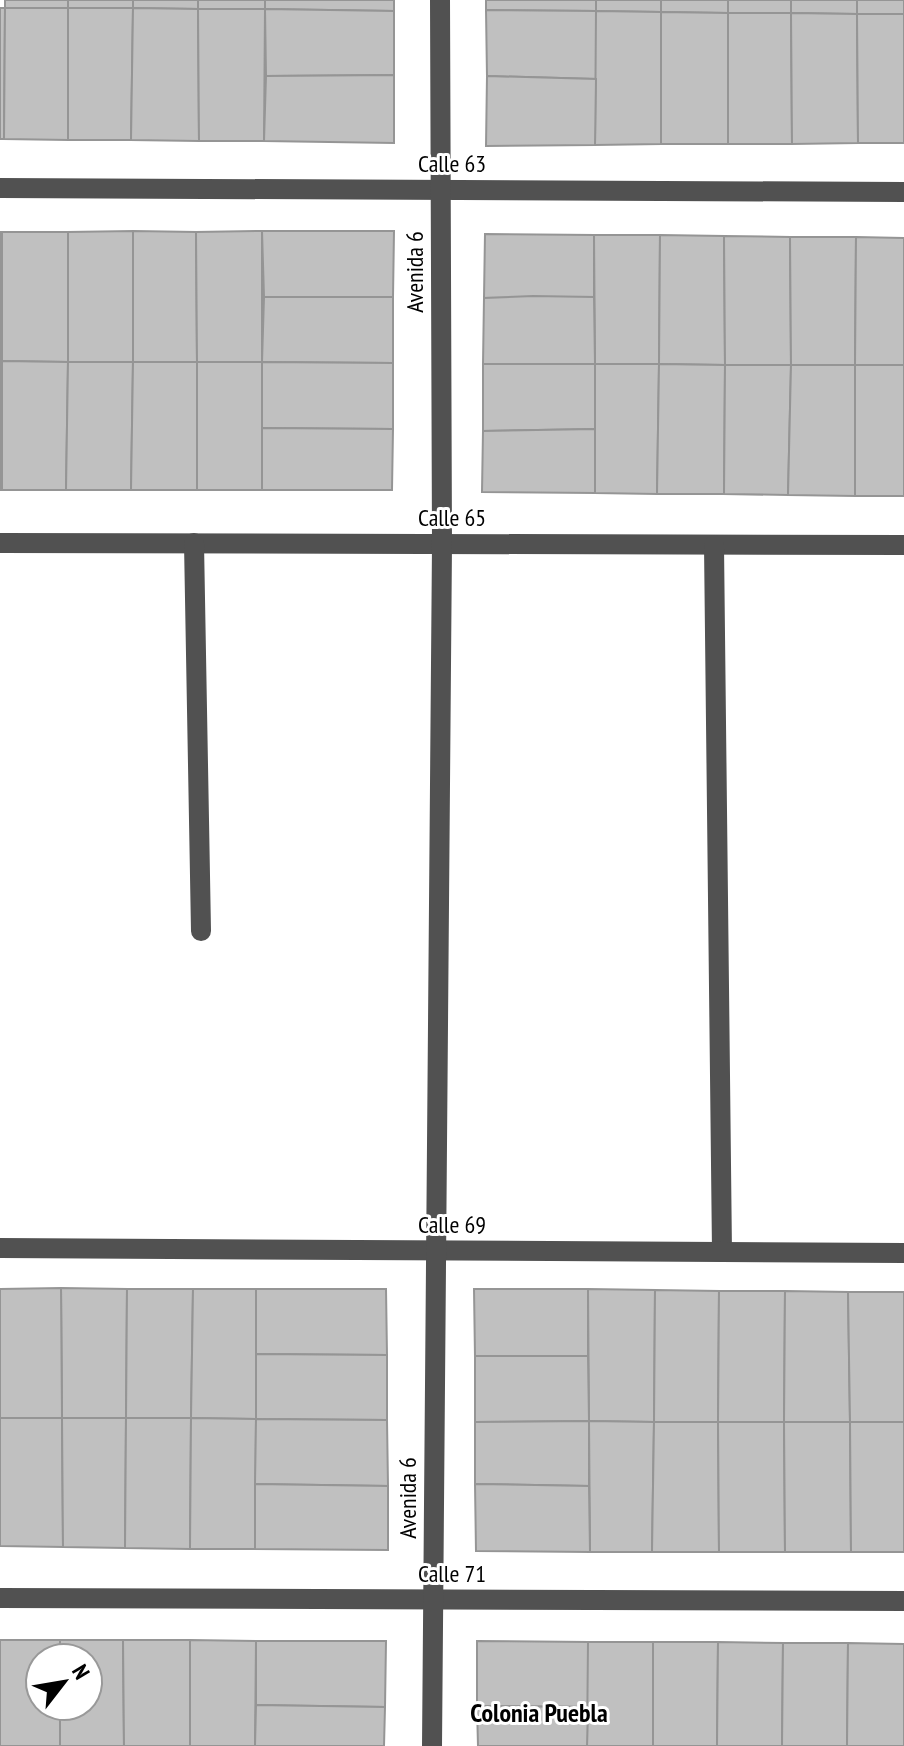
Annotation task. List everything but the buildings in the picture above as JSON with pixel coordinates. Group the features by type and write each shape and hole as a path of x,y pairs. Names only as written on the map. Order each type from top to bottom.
{"street":[{"name":"Avenida 6","path":"432,1746 442,544 440,0"},
{"name":"Calle 63","path":"0,188 904,192"},
{"name":"Calle 65","path":"0,543 904,545"},
{"path":"194,543 201,931"},
{"path":"714,545 722,1252"},
{"name":"Calle 69","path":"0,1248 904,1253"},
{"name":"Calle 71","path":"0,1598 904,1601"}],"district":[{"name":"Colonia Puebla","path":"539,1713"}]}
